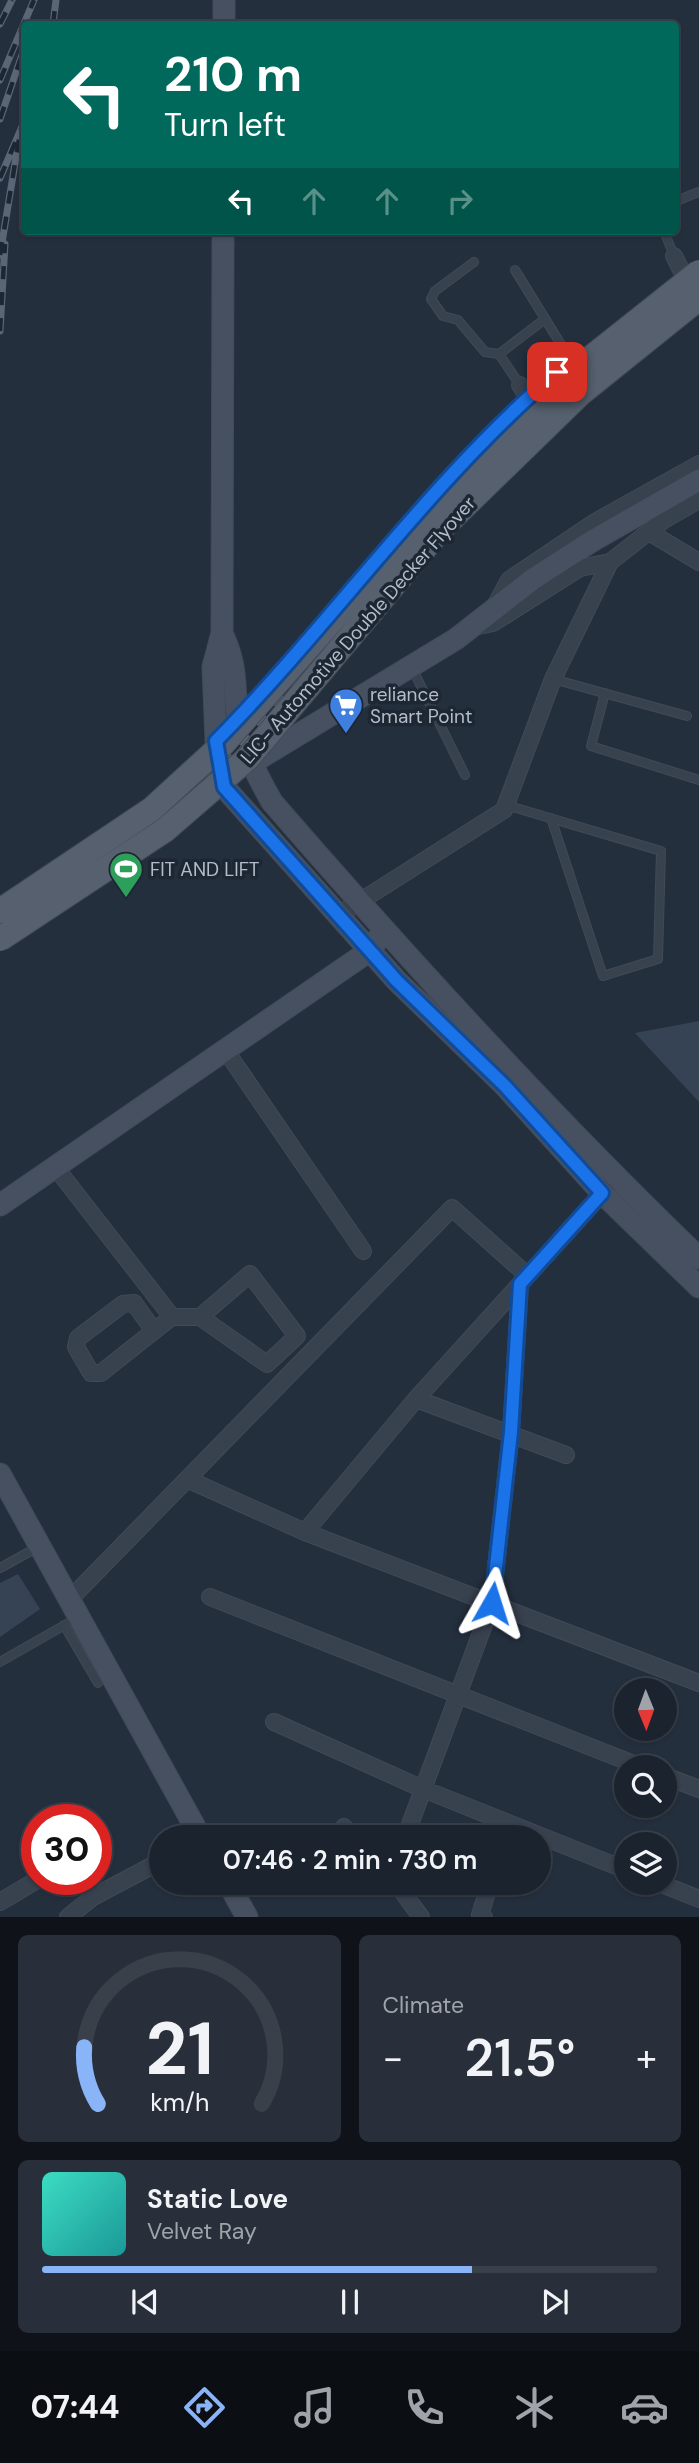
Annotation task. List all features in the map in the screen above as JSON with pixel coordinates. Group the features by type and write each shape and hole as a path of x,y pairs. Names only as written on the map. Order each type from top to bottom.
{"main road":[{"path":"224,0 224,21"},
{"path":"223,235 222,633 213,667 216,741 224,787 372,949 397,981 608,1186 698,1255"},
{"path":"0,902 147,804 216,741 524,391 568,355 689,266"},
{"name":"LIC- Automotive Double Decker Flyover","path":"0,911 152,809 223,744 425,515 553,388 689,266"},
{"name":"LIC- Automotive Double Decker Flyover","path":"0,939 165,830 248,758 440,530 581,393 699,298"},
{"path":"0,948 168,837 250,764 445,535 586,395 699,306"},
{"path":"250,764 412,667 533,579 592,541 699,480"},
{"path":"222,633 234,660 239,718 250,764 272,802 699,1287"},
{"path":"0,1205 372,949 384,929"},
{"path":"0,1474 7,1503 40,1545 72,1613 194,1825"},
{"path":"235,1895 247,1917"}],"street":[{"path":"494,607 509,580 595,522 699,464"},
{"path":"469,628 493,623 580,568 610,562 649,532 699,500"},
{"path":"649,532 699,562"},
{"path":"340,914 504,810 553,679 610,562"},
{"path":"226,1051 363,1251"},
{"path":"56,1168 172,1317"},
{"path":"305,1532 416,1399 608,1186"},
{"path":"72,1613 189,1480 283,1379 452,1208 524,1280 492,1603 410,1825"},
{"path":"154,1331 134,1303 129,1302 78,1338 76,1347 91,1373 101,1373 172,1317 200,1317 267,1364 297,1336 250,1274 200,1317"},
{"path":"416,1399 511,1432 566,1455"},
{"path":"189,1480 305,1532 699,1683"},
{"path":"210,1597 614,1756"},
{"path":"274,1722 423,1789 493,1825"},
{"path":"677,1781 699,1789"},
{"path":"551,1846 614,1866"},
{"path":"68,1917 93,1897 149,1867"},
{"path":"0,1902 21,1890"},
{"path":"677,1890 699,1899"},
{"path":"405,1895 421,1917"},
{"path":"481,1916 487,1895"}],"lane":[{"path":"679,200 699,192"},
{"path":"667,235 689,266"},
{"path":"474,262 435,291 431,299 443,316 458,320 485,352 499,354 545,319"},
{"path":"515,270 568,355"},
{"path":"499,354 524,391"},
{"path":"412,667 465,775"},
{"path":"553,679 687,716"},
{"path":"605,693 591,746 699,780"},
{"path":"506,805 551,818 662,851 658,959 603,976 551,818"},
{"path":"0,1568 40,1545"},
{"path":"0,1661 72,1613 99,1683"}],"building":[{"path":"699,1021 699,1102 635,1033"},
{"path":"18,1574 40,1609 0,1637 0,1583"}],"railway":[{"path":"0,24 12,0"},
{"path":"25,21 34,0"},
{"path":"53,21 56,0"},
{"path":"0,80 21,31"},
{"path":"0,119 21,58"},
{"path":"0,178 21,129"},
{"path":"0,255 19,139"},
{"path":"0,331 5,244"},
{"path":"0,922 135,833 211,773 259,723 370,587 464,485 578,377 699,278"}],"place":[{"name":"reliance Smart Point","path":"346,735"},
{"name":"FIT AND LIFT","path":"126,899"}],"route":[{"path":"492,1603 511,1432 520,1284 602,1193 505,1086 397,981 372,949 224,787 216,741 279,673 418,510 528,397 557,372"}]}
